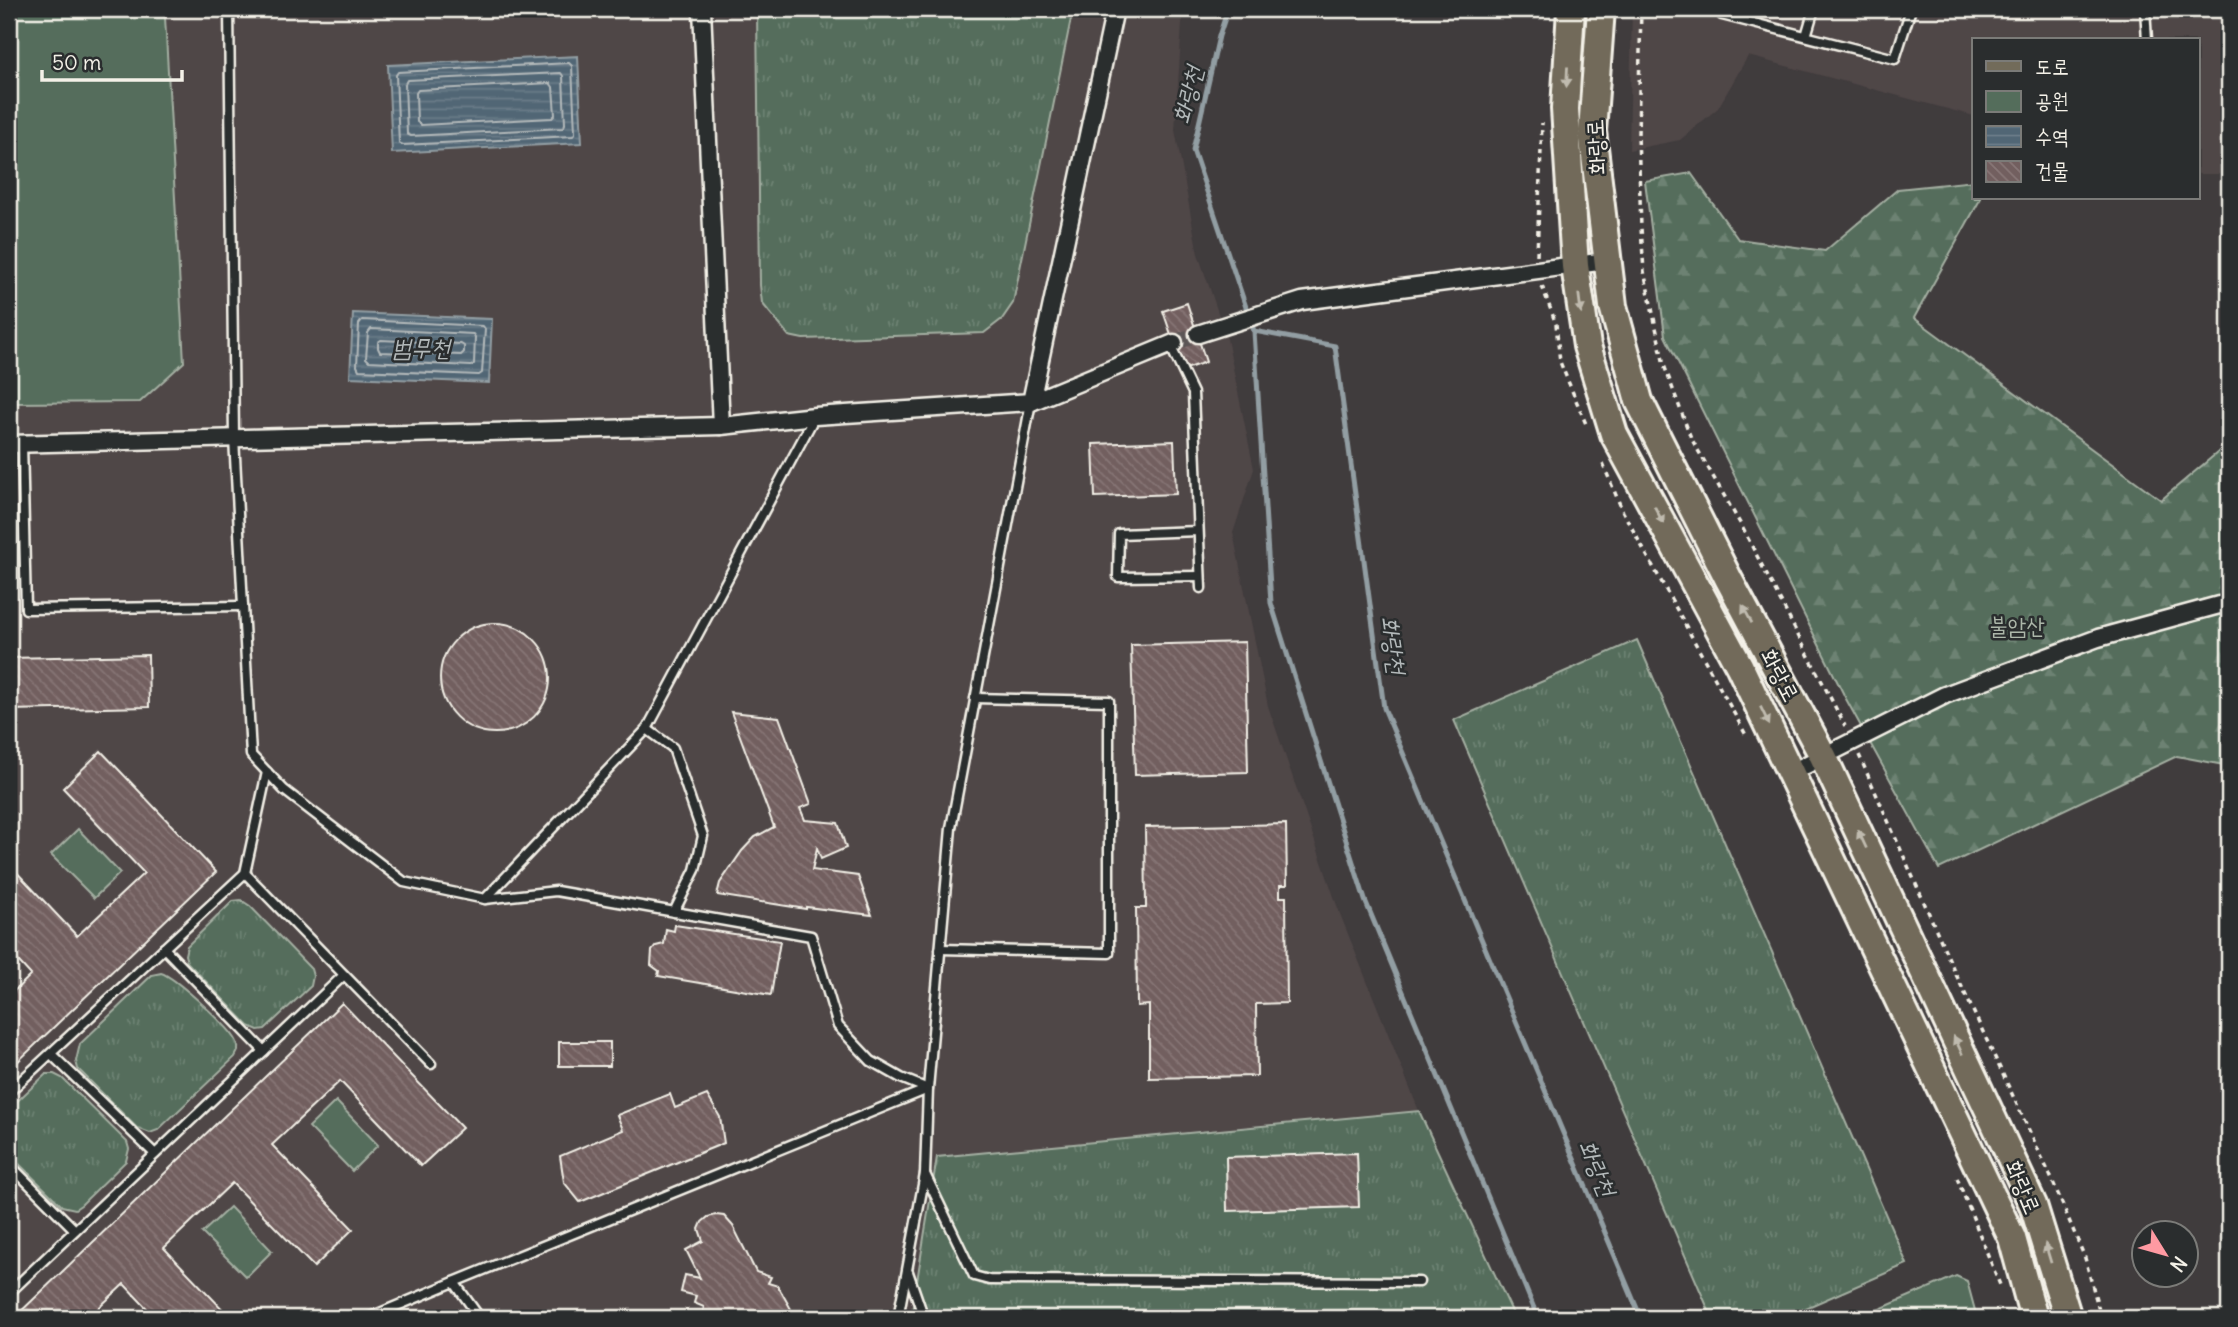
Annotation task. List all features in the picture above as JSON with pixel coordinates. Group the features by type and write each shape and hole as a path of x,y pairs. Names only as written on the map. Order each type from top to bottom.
{"main road":[{"name":"화랑로","path":"1570,9 1565,109 1576,266 1587,346 1615,433 1740,667 1792,772 2012,1238 2034,1318"},
{"name":"화랑로","path":"1601,9 1592,131 1613,306 1639,401 1729,580 1823,756 2034,1205 2068,1318"}],"street":[{"path":"702,9 722,426"},
{"path":"1031,402 1115,9"},
{"path":"1199,333 1302,301 1606,261"},
{"path":"15,443 722,426 815,416 1031,402 1172,344"},
{"path":"1792,772 1945,695 2098,638 2218,605 2229,606"}],"lane":[{"path":"229,9 234,438 251,755 284,790 404,882 485,899 556,891 811,936 838,1026 872,1061 901,1078 928,1089"},
{"path":"1724,9 1722,15 1895,59 1911,9"},
{"path":"1806,36 1814,9"},
{"path":"2145,9 2147,38"},
{"path":"1172,344 1193,393 1201,588"},
{"path":"898,1318 925,1174 928,1089 951,828 1031,402"},
{"path":"485,899 647,729 815,416"},
{"path":"15,443 26,609 243,606"},
{"path":"1198,531 1119,534 1118,578 1200,576"},
{"path":"940,949 1108,953 1109,701 975,698"},
{"path":"647,729 673,748 703,836 695,870 674,912"},
{"path":"9,1093 245,873 267,772"},
{"path":"245,873 431,1063"},
{"path":"164,948 264,1051"},
{"path":"9,1293 344,975"},
{"path":"51,1054 155,1154"},
{"path":"368,1318 928,1089"},
{"path":"9,1164 75,1230"},
{"path":"925,1174 974,1276 989,1280 1419,1282"},
{"path":"907,1269 924,1318"},
{"path":"454,1282 480,1318"}],"path":[{"path":"1641,9 1638,134 1642,239 1651,311 1664,365 1691,438 1741,526 1853,741 2050,1175 2085,1258 2101,1318"}],"shaded area":[{"path":"9,9 1183,9 1175,130 1198,254 1227,339 1254,469 1233,533 1268,706 1340,914 1419,1111 937,1157 911,1318 9,1318"},
{"path":"1632,9 2229,9 2229,174 2200,174 2200,38 1972,38 1972,115 1748,56 1718,108 1680,140 1629,150"}],"green space":[{"path":"9,9 158,9 165,17 184,362 140,402 9,403"},
{"path":"757,9 1073,9 1013,303 1002,319 984,333 803,339 789,336 762,303"},
{"name":"불암산","path":"1691,173 1738,239 1825,251 1898,189 1972,181 1972,200 1980,200 1914,318 2161,500 2229,443 2229,766 2177,756 1939,869 1846,699 1665,336 1645,181"},
{"path":"1637,640 1907,1264 1783,1318 1712,1318 1454,720"},
{"path":"78,829 120,873 94,898 51,855"},
{"path":"241,900 311,969 313,976 311,986 265,1029 258,1030 249,1026 187,962 185,955 187,946 233,901"},
{"path":"161,973 201,1003 223,1025 236,1040 238,1051 235,1057 158,1130 150,1133 137,1128 78,1069 76,1061 80,1044 152,975"},
{"path":"46,1074 62,1078 127,1142 129,1149 126,1161 75,1209 62,1206 9,1154 9,1109"},
{"path":"336,1101 378,1145 352,1171 309,1127"},
{"path":"1419,1111 1515,1318 911,1318 937,1157"},
{"path":"230,1207 272,1251 246,1277 202,1233"},
{"path":"1956,1276 1967,1281 1977,1318 1859,1318"}],"water":[{"path":"578,56 582,143 392,153 388,65"},
{"name":"범무천","path":"353,313 492,319 489,383 350,377"}],"building":[{"path":"1187,303 1206,362 1183,370 1163,311"},
{"path":"1174,441 1176,494 1095,497 1093,444"},
{"path":"495,623 516,628 534,639 545,657 550,678 545,699 534,717 516,728 495,733 474,728 456,717 445,699 440,678 445,657 456,639 474,628"},
{"path":"1245,642 1248,772 1135,775 1131,645"},
{"path":"148,655 149,707 9,710 9,658"},
{"path":"731,712 779,717 811,804 800,808 805,820 838,823 846,848 821,859 817,848 812,870 858,876 872,915 806,909 717,895 720,883 742,851 755,837 774,827"},
{"path":"101,751 216,872 9,1070 9,996 31,975 9,951 9,864 77,936 144,873 63,788"},
{"path":"1286,824 1287,885 1280,885 1280,897 1286,897 1287,1003 1256,1004 1257,1076 1149,1078 1149,1005 1137,1006 1136,908 1146,908 1145,827"},
{"path":"675,925 780,941 771,995 658,976 659,971 651,965 652,951 656,946 664,944 666,929 674,931"},
{"path":"342,1003 462,1128 421,1166 340,1081 272,1145 353,1229 314,1267 232,1183 164,1248 231,1318 156,1318 124,1284 88,1318 14,1318"},
{"path":"559,1042 610,1042 610,1066 559,1066"},
{"path":"670,1094 675,1108 707,1095 720,1117 724,1143 580,1202 564,1182 560,1156 623,1130 617,1115"},
{"path":"1357,1153 1359,1207 1227,1211 1226,1157"},
{"path":"716,1215 724,1216 733,1226 756,1272 771,1277 768,1283 778,1286 791,1309 788,1318 707,1318 704,1307 694,1303 696,1296 681,1292 685,1275 700,1278 686,1250 703,1241 699,1229 702,1222"}],"waterway":[{"name":"화랑천","path":"1228,9 1219,36 1193,150 1254,331 1335,346 1384,708 1641,1318"},
{"path":"1254,331 1271,603 1365,900 1538,1318"}],"tunnel":[{"path":"1174,343 1198,334"}]}
